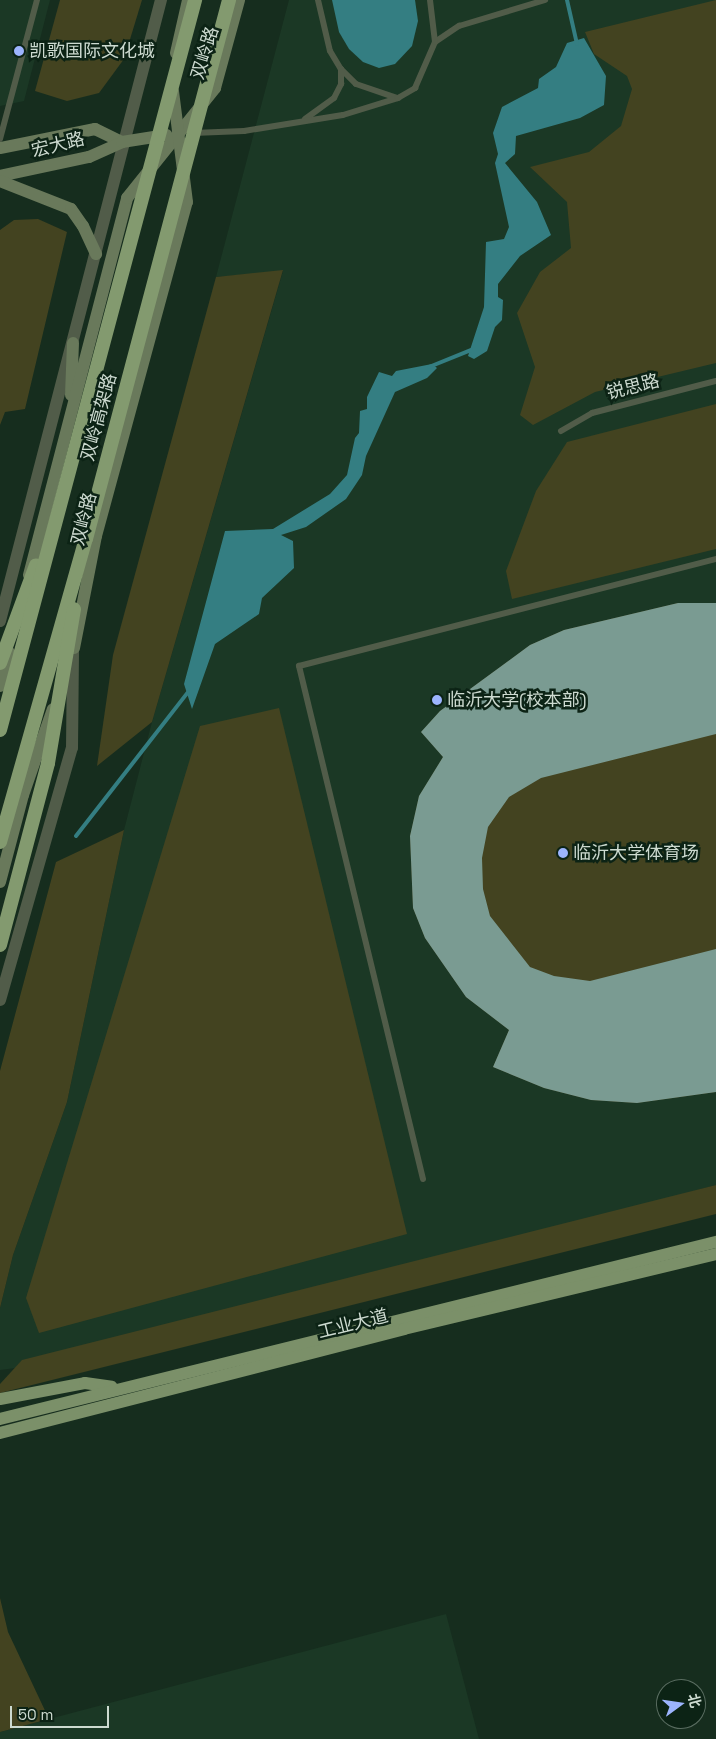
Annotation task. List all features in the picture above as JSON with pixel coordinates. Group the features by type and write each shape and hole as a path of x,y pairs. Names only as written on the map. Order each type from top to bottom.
{"highway":[{"name":"双岭高架路","path":"0,730 195,0"},
{"name":"双岭高架路","path":"0,842 86,539 229,0"},
{"path":"0,663 67,480"},
{"path":"0,945 48,763 86,539"}],"main road":[{"name":"双岭路","path":"0,882 23,795 73,651 96,536 187,202 176,133 172,81 178,36 188,0"},
{"name":"双岭路","path":"0,686 127,198 176,133 215,88 239,0"},
{"name":"宏大路","path":"0,148 95,129 122,142"},
{"name":"宏大路","path":"0,176 89,157 122,142 176,133"},
{"path":"0,181 71,209 83,226 96,254"},
{"path":"70,420 73,343"},
{"name":"工业大道","path":"0,1419 117,1388 716,1242"},
{"name":"工业大道","path":"0,1433 395,1332 716,1254"},
{"path":"0,1399 85,1383 117,1388"}],"street":[{"path":"0,621 96,254 122,142 161,0"},
{"path":"0,1000 72,748 73,651"}],"lane":[{"path":"0,139 37,0"},
{"path":"318,0 330,51 341,69 356,84 398,98"},
{"path":"176,133 244,131 343,115 398,98 415,88 435,42 430,0"},
{"path":"435,42 459,26 544,0"},
{"path":"304,120 334,98 340,84 341,69"},
{"name":"锐思路","path":"561,431 592,413 716,381"},
{"path":"423,1179 299,666 716,559"}],"shaded area":[{"name":"凯歌国际文化城","path":"0,0 50,0 24,101 0,106"},
{"path":"60,0 142,0 124,59 99,93 67,101 35,91"},
{"name":"临沂大学(校本部)","path":"289,0 716,0 716,1185 293,1299 30,1366 0,1370 0,1308 13,1255 67,1102 124,830 152,722 283,271 216,277"},
{"path":"716,0 716,363 595,392 533,425 520,415 535,367 517,313 540,272 571,248 567,202 530,167 589,152 621,126 632,89 627,76 594,54 585,32"},
{"path":"38,219 67,232 25,409 5,412 0,425 0,230 14,220"},
{"path":"283,270 152,722 97,766 113,655 216,277"},
{"path":"716,404 716,549 512,599 506,571 536,491 567,442"},
{"name":"临沂大学体育场","path":"678,603 716,604 716,1092 637,1103 591,1100 544,1088 493,1067 509,1030 466,997 425,938 413,908 410,836 419,796 443,757 421,732 440,711 530,645 564,630"},
{"path":"279,708 407,1234 39,1333 26,1298 200,726"},
{"path":"124,830 67,1102 13,1255 0,1308 0,1071 56,862"},
{"path":"716,1185 716,1214 0,1393 0,1384 22,1360"},
{"path":"0,1598 8,1632 49,1719 0,1732"},
{"path":"446,1614 479,1739 0,1739 0,1732"}],"water":[{"path":"332,0 415,0 418,21 412,46 395,64 379,68 363,62 349,49 339,32"},
{"path":"584,38 606,76 604,105 580,118 516,136 515,154 505,163 537,202 551,235 520,256 498,284 498,297 503,300 502,320 495,327 487,351 474,359 468,356 484,307 486,242 504,239 509,227 495,163 498,154 493,133 502,107 538,88 539,79 556,67 567,43"},
{"path":"432,364 437,368 427,378 395,392 366,456 362,475 346,499 306,527 281,535 293,541 294,568 262,598 259,614 215,644 192,709 184,684 225,531 273,529 330,494 347,475 355,438 359,433 360,411 367,409 367,397 379,372 392,376 396,371"}],"building":[{"name":"临沂大学体育场","path":"678,603 716,603 716,734 541,778 509,797 488,827 482,858 483,889 490,916 530,967 554,976 590,981 716,949 716,1092 637,1103 591,1100 544,1088 493,1067 509,1030 466,997 425,938 413,908 410,836 419,796 443,757 421,732 440,711 530,645 564,630"}],"waterway":[{"path":"567,0 577,44"},
{"path":"429,367 471,350"},
{"path":"76,836 188,692"}],"place":[{"name":"凯歌国际文化城","path":"19,51"},
{"name":"临沂大学(校本部)","path":"437,700"},
{"name":"临沂大学体育场","path":"563,853"}]}
